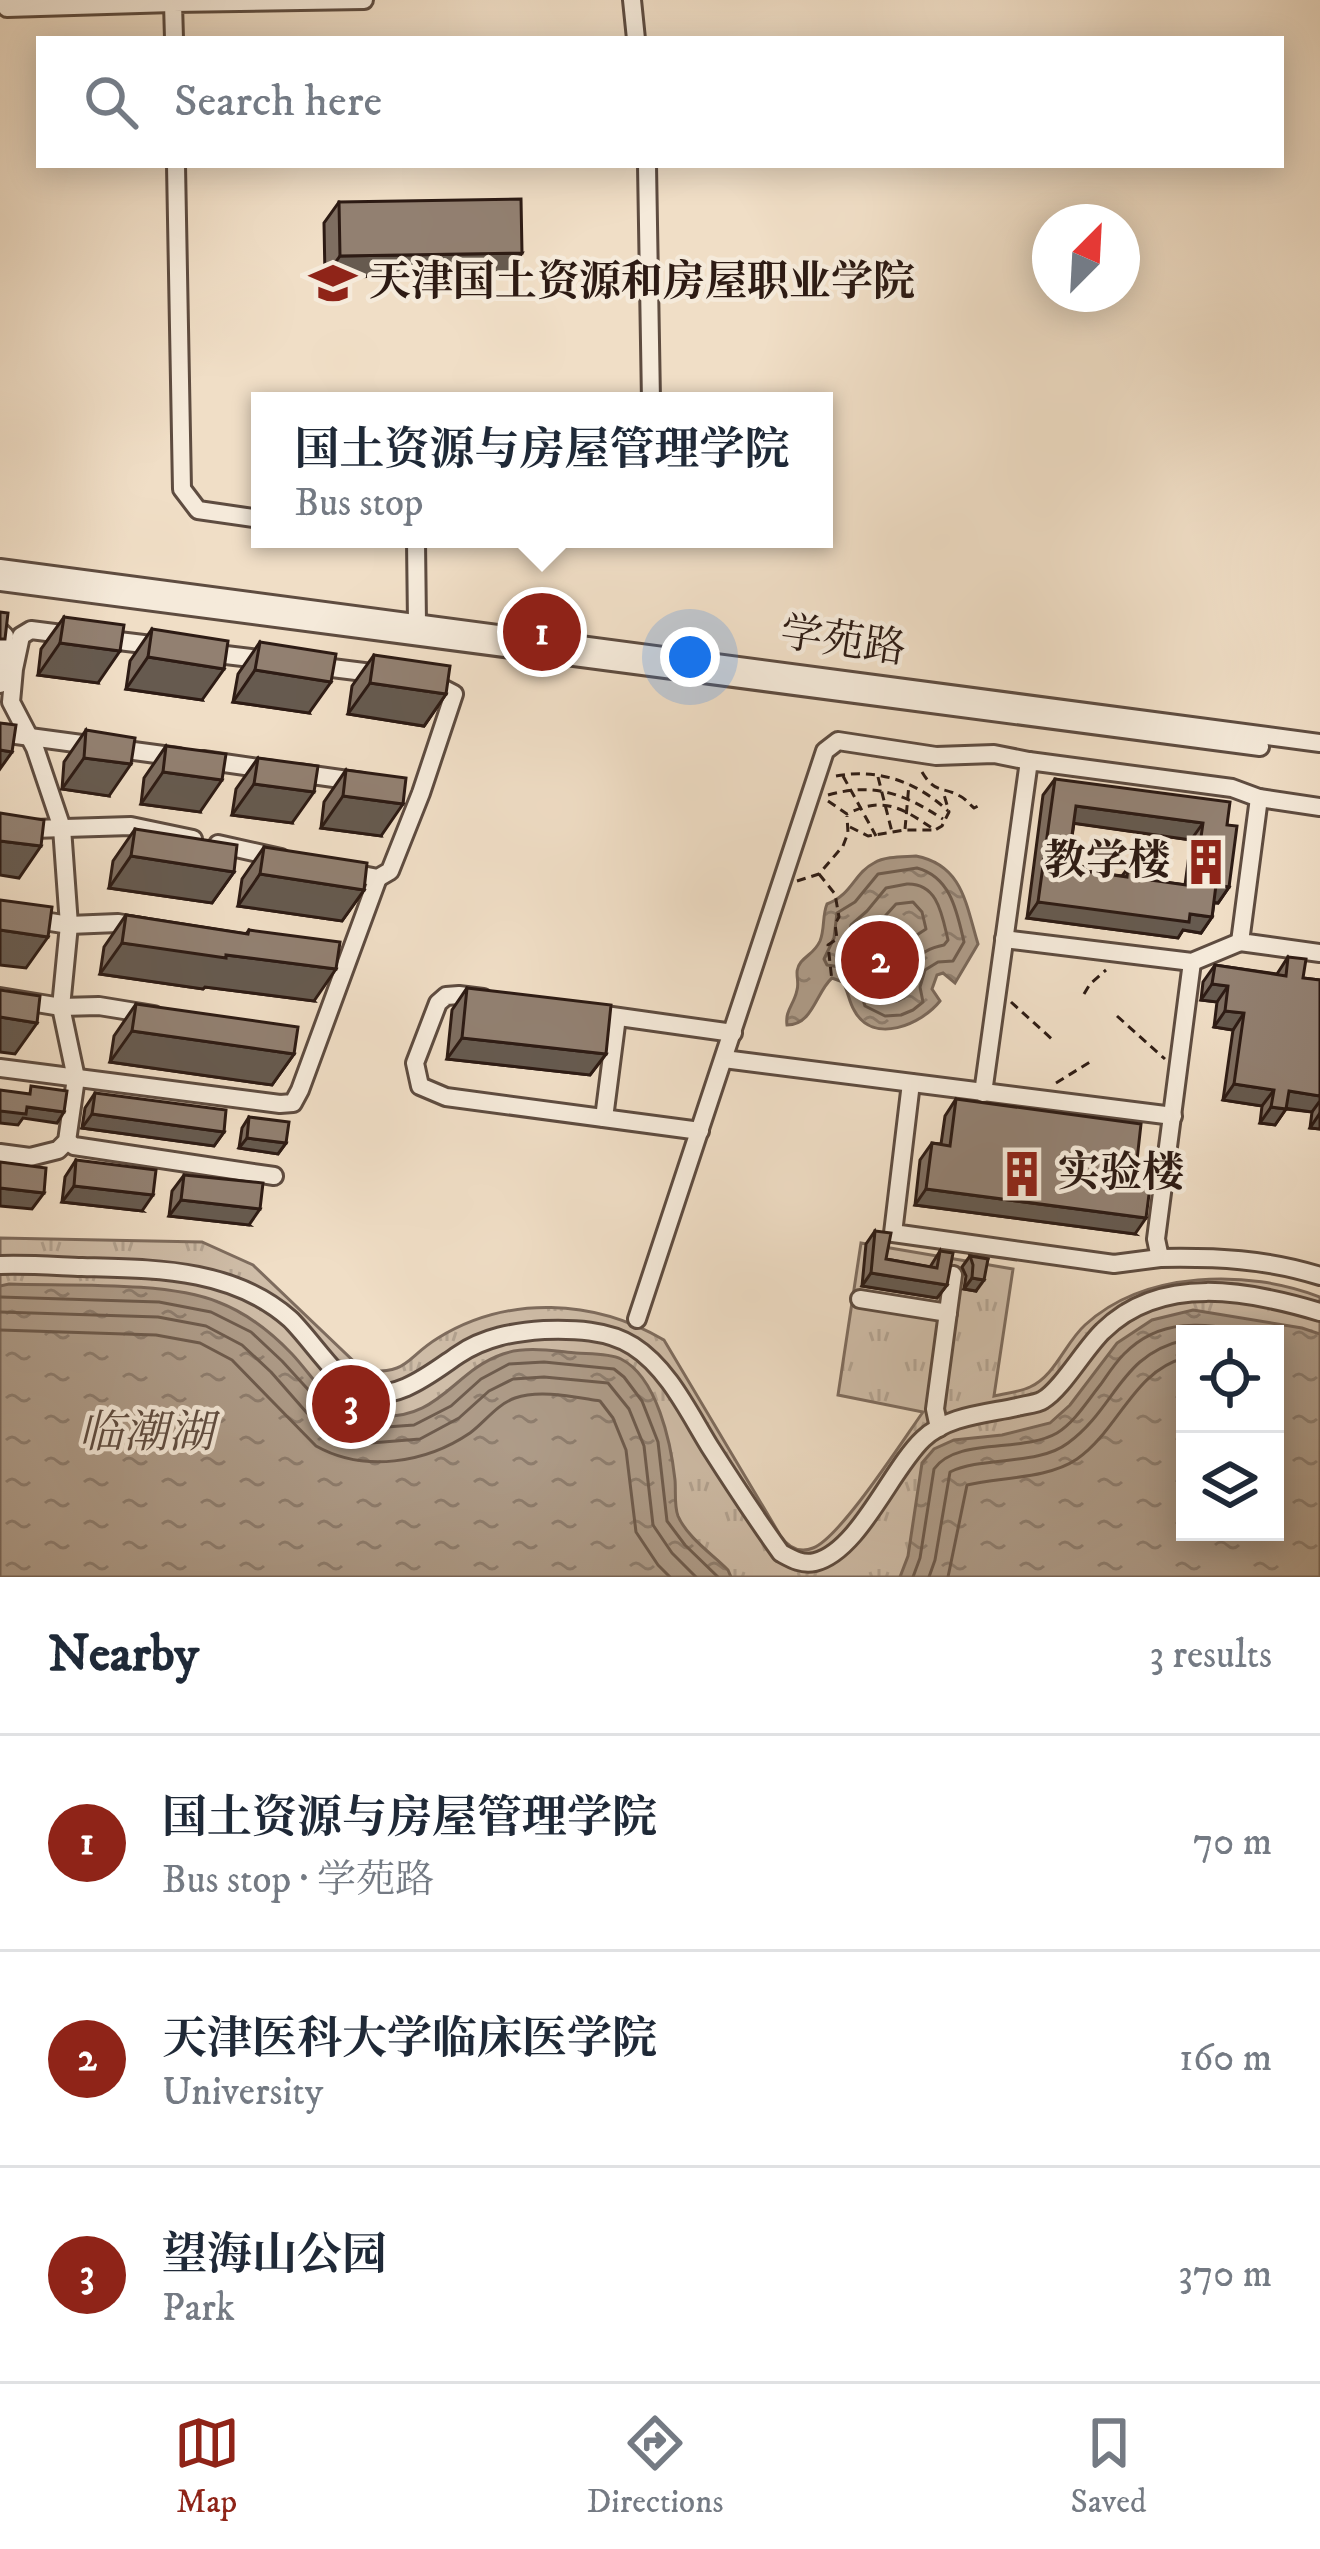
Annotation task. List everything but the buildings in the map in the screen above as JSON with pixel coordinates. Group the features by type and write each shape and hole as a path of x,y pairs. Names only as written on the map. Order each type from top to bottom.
{"street":[{"path":"7,0 8,8 364,0"},
{"path":"632,0 636,36"},
{"path":"173,3 174,36"},
{"path":"176,168 182,488 198,510 251,518"},
{"path":"647,168 651,392"},
{"path":"416,548 417,623"},
{"name":"学苑路","path":"0,568 1320,743"},
{"name":"学苑路","path":"0,582 1320,754"},
{"path":"0,1153 30,1157 58,1150 67,1141 76,1078 61,1007 69,925 62,828 29,736 11,702 21,636 31,630 172,648"},
{"path":"0,631 5,636 0,684"},
{"path":"195,651 430,681 454,694 390,872 378,878 327,868"},
{"path":"0,733 388,785"},
{"path":"637,1319 825,751 833,743 936,755 994,754 1232,788 1259,798 1320,807"},
{"path":"983,1093 1029,760"},
{"path":"1240,942 1255,873 1259,798"},
{"path":"0,830 131,826 305,863"},
{"path":"0,1068 293,1103 378,878"},
{"path":"0,914 69,925 118,923 164,930"},
{"path":"1004,939 1192,962 1240,942 1320,952"},
{"path":"326,954 349,958"},
{"path":"1160,1258 1156,1239 1192,962"},
{"path":"504,1001 459,995 446,996 438,1004 415,1063 420,1086 446,1097 700,1131"},
{"path":"0,997 165,1016"},
{"path":"572,1010 733,1033"},
{"path":"604,1118 617,1017"},
{"path":"296,1037 318,1040"},
{"path":"724,1059 1173,1116"},
{"path":"911,1083 893,1233 1114,1264 1160,1258 1247,1259 1320,1276"},
{"path":"67,1141 74,1146 274,1176"},
{"path":"0,1264 160,1269 234,1286 265,1300 290,1319 347,1384 362,1392 406,1389 468,1348 512,1333 550,1330 618,1338 651,1360 781,1553 800,1563 819,1562 844,1544 924,1437 953,1421 1043,1400 1107,1326 1132,1310 1184,1292 1209,1291 1262,1297 1320,1312"},
{"path":"939,1428 935,1409 953,1275"},
{"path":"860,1299 948,1313"}],"path":[{"path":"919,753 928,782 971,807 982,804"},
{"path":"815,781 861,773 909,783 950,812"},
{"path":"842,775 876,837"},
{"path":"878,776 892,832"},
{"path":"918,788 928,782"},
{"path":"904,830 909,783"},
{"path":"848,814 820,797 850,790 882,791 908,798 945,821"},
{"path":"848,824 860,834 876,837 934,830 950,812 944,791"},
{"path":"848,814 885,805 906,811 934,830"},
{"path":"783,879 800,882 819,874 847,841 848,814"},
{"path":"819,874 835,895 839,916 837,939 828,945 832,981"},
{"path":"1084,994 1112,964 1116,953"},
{"path":"997,990 1054,1041"},
{"path":"1118,1016 1179,1068"},
{"path":"1038,1100 1051,1086 1090,1062"}],"green space":[{"path":"0,1238 202,1242 253,1265 364,1371 399,1367 465,1324 522,1309 580,1310 637,1326 664,1340 780,1535 798,1550 813,1548 839,1526 923,1412 838,1395 861,1243 1013,1269 994,1396 1039,1382 1085,1325 1137,1293 1198,1280 1230,1279 1292,1288 1320,1297 1320,1577 0,1577"}],"water":[{"path":"916,856 944,868 960,889 970,915 978,944 955,983 943,973 937,975 932,989 940,1001 922,1017 885,1029 862,1021 843,982 832,978 803,1020 787,1025 798,986 797,969 820,941 827,904 874,863"},
{"name":"临潮湖","path":"0,1286 144,1288 218,1302 275,1338 337,1403 376,1416 416,1411 486,1362 512,1352 549,1350 621,1359 644,1380 660,1412 673,1465 678,1516 731,1577 0,1577"},
{"path":"1193,1310 1284,1325 1176,1325 1176,1541 1284,1541 1284,1325 1320,1334 1320,1577 900,1577 908,1556 922,1463 934,1449 954,1440 1050,1423 1070,1405 1117,1343 1152,1320"}],"place":[{"name":"天津国土资源和房屋职业学院","path":"333,283"},
{"name":"国土资源与房屋管理学院","path":"542,632"},
{"name":"教学楼","path":"1206,862"},
{"name":"天津医科大学临床医学院","path":"880,960"},
{"name":"实验楼","path":"1022,1174"},
{"name":"望海山公园","path":"351,1404"}]}
